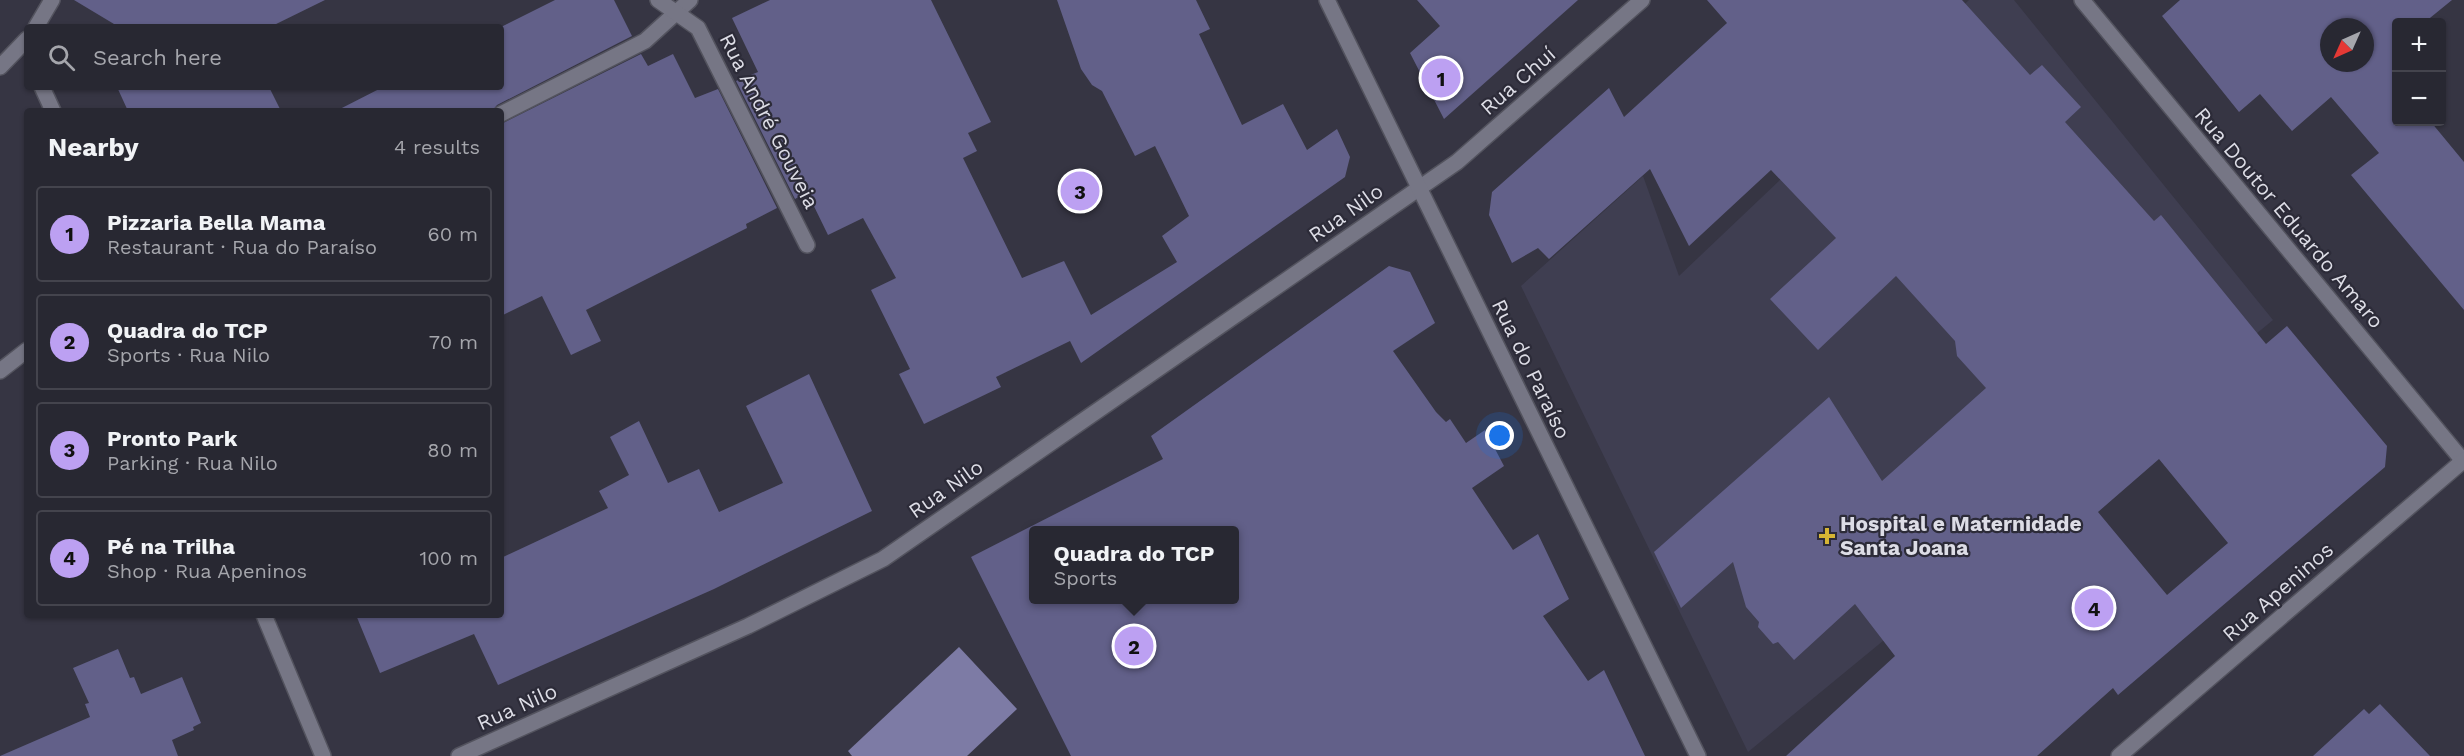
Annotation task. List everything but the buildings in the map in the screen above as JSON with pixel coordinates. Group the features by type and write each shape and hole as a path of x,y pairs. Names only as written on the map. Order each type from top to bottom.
{"street":[{"path":"38,24 52,0"},
{"name":"Rua André Gouveia","path":"658,0 698,28 807,245"},
{"path":"504,112 645,41 690,0"},
{"name":"Rua do Paraíso","path":"1327,0 1698,756"},
{"name":"Rua Chuí","path":"1418,188 1457,162 1642,0"},
{"name":"Rua Doutor Eduardo Amaro","path":"2082,0 2464,461"},
{"path":"0,68 24,47"},
{"path":"43,90 51,108"},
{"name":"Rua Nilo","path":"459,756 748,626 883,560 1418,188"},
{"path":"0,371 24,352"},
{"name":"Rua Apeninos","path":"2119,756 2464,461"},
{"path":"265,618 323,756"}],"shaded area":[{"name":"Hospital e Maternidade Santa Joana","path":"1969,0 2014,0 2273,320 1748,752 1521,286 1643,176 1679,276"}],"water":[{"path":"959,647 1017,709 967,756 852,756 848,751"}],"place":[{"name":"Pizzaria Bella Mama","path":"1441,78"},
{"name":"Pronto Park","path":"1080,191"},
{"name":"Hospital e Maternidade Santa Joana","path":"1827,536"},
{"name":"Pé na Trilha","path":"2094,608"},
{"name":"Quadra do TCP","path":"1134,646"}]}
